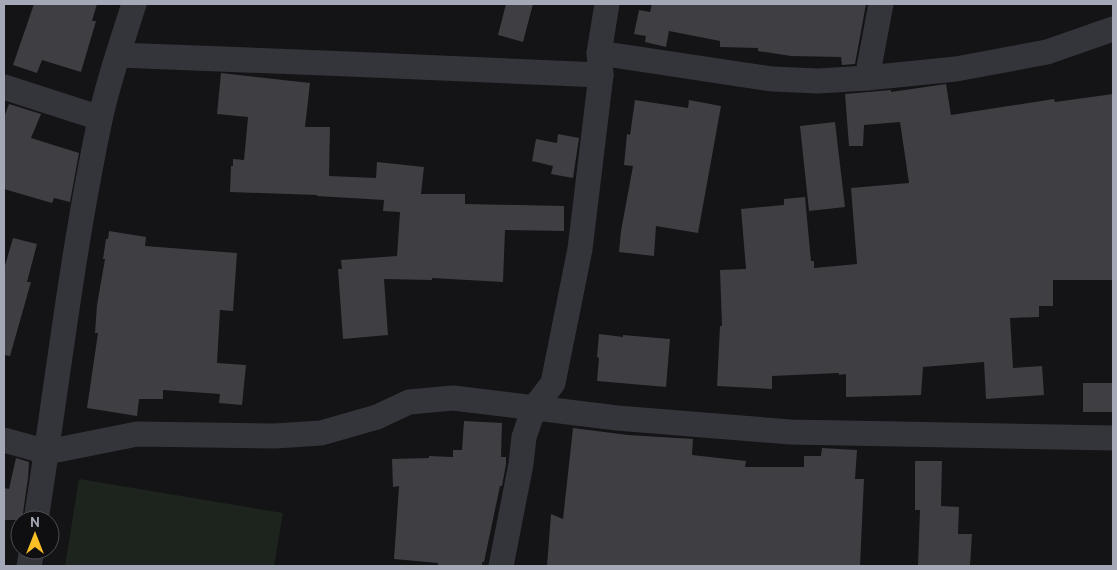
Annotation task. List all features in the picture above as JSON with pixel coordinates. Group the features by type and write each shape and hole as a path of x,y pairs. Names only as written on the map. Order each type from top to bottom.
{"street":[{"path":"38,510 73,266 100,118 134,4"},
{"path":"501,566 524,437 534,408 553,383 578,258 607,4"},
{"path":"868,78 881,4"},
{"path":"118,55 349,64 600,64 772,79 818,81 956,69 1047,52 1113,29"},
{"path":"4,87 100,118"},
{"path":"4,440 47,452 137,434 275,436 321,433 377,417 409,402 453,398 617,418 790,432 1113,438"}],"shaded area":[{"path":"79,479 283,513 274,566 65,566"}],"building":[{"path":"34,4 97,4 92,21 96,21 81,72 42,60 37,73 13,65"},
{"path":"506,4 533,4 523,42 498,35"},
{"path":"652,4 866,4 855,64 842,65 841,57 791,56 758,51 758,48 720,47 720,41 669,31 666,47 645,42 646,36 634,34 639,10 650,12"},
{"path":"221,73 310,83 305,127 330,127 329,176 376,178 377,162 424,167 421,194 465,194 465,204 564,206 564,231 505,230 503,282 432,278 432,280 384,279 388,335 343,339 338,269 342,269 341,260 397,256 400,212 383,211 384,200 317,195 230,192 233,159 244,160 248,117 217,114"},
{"path":"946,84 951,115 1054,99 1055,102 1113,94 1113,280 1053,280 1053,306 1039,306 1039,317 1010,318 1013,368 1042,366 1044,395 986,399 984,362 923,367 921,395 846,397 846,374 839,375 839,373 772,376 772,389 717,386 720,326 722,326 720,270 746,269 741,209 784,205 784,199 805,197 811,261 814,261 814,268 857,264 851,188 909,183 900,122 864,125 863,146 849,146 845,94 891,90 891,92"},
{"path":"635,100 688,108 689,100 721,106 698,233 656,226 654,256 619,252 633,166 624,165 627,134 630,135"},
{"path":"9,104 41,114 31,138 79,153 70,202 54,198 52,203 4,189 4,117"},
{"path":"835,122 845,207 809,211 800,126"},
{"path":"558,134 579,138 573,178 551,174 553,166 532,161 536,139 557,143"},
{"path":"109,231 146,237 145,246 237,253 233,311 220,310 217,363 246,365 242,405 219,403 220,394 163,390 163,399 139,399 137,416 87,408 98,333 95,333 97,305 105,259 103,259 106,239 108,239"},
{"path":"13,238 37,244 27,282 31,282 10,356 4,355 4,269"},
{"path":"599,334 670,339 666,387 597,381"},
{"path":"1083,383 1113,383 1113,412 1083,412"},
{"path":"464,421 502,423 501,457 506,457 506,464 482,566 438,566 438,563 394,559 399,486 393,487 392,459 429,458 429,456 453,457 453,450 462,450"},
{"path":"573,428 628,435 693,439 692,455 746,461 745,467 804,467 804,456 821,456 822,448 857,450 855,479 864,479 860,566 547,566 551,514 563,519"},
{"path":"16,458 29,462 23,510 10,510 10,520 4,520 4,488 9,489"},
{"path":"915,461 942,461 941,506 959,507 958,534 972,534 970,566 918,566 920,510 915,510"}]}
